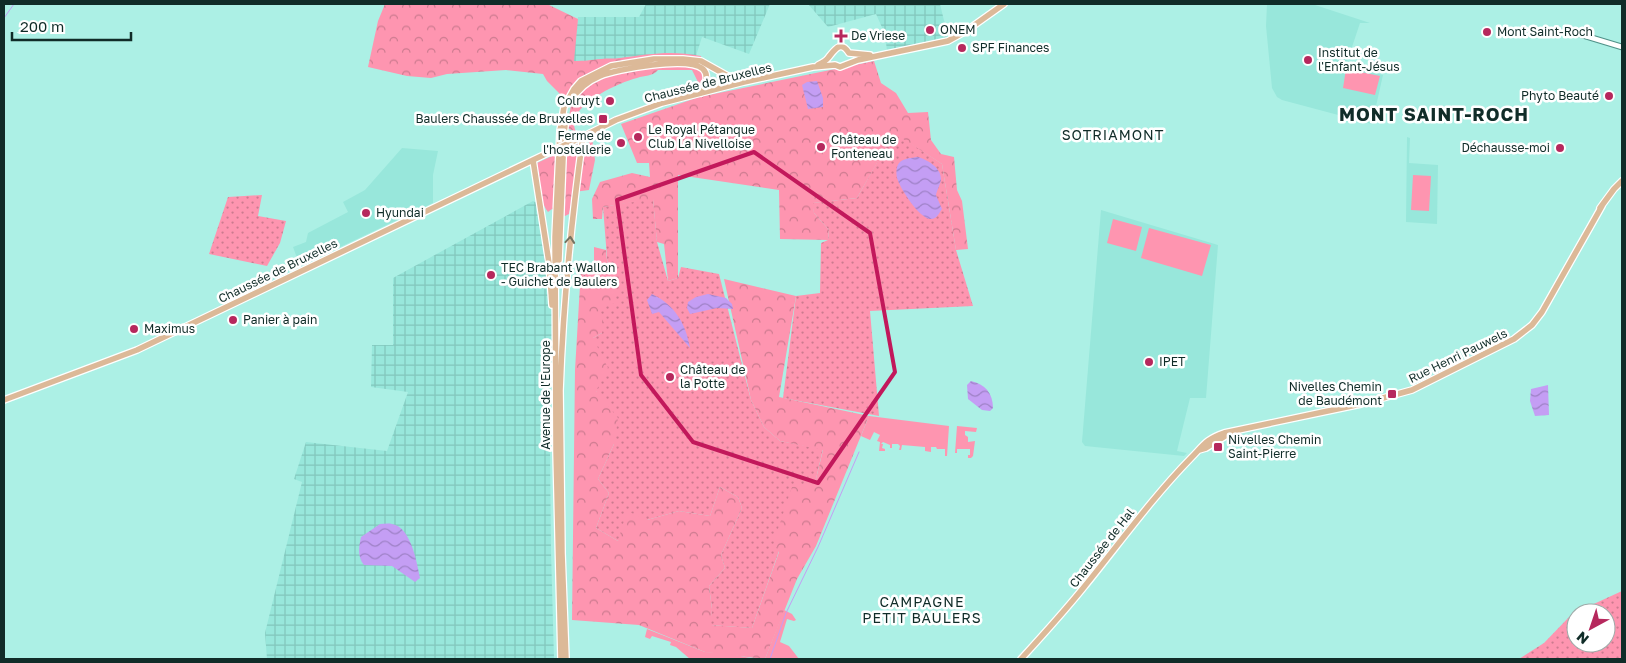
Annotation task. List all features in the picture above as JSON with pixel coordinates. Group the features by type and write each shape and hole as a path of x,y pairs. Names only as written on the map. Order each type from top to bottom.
{"main road":[{"path":"813,67 835,65 840,67 849,62 948,42 1004,4"},
{"path":"813,67 825,61 834,48 838,47 844,48 849,53 875,56"},
{"path":"849,53 849,62"},
{"path":"830,56 831,62 835,65"},
{"path":"562,133 564,107 574,89 581,81 611,66 654,59 701,61 735,80 744,82"},
{"path":"562,133 568,109 579,90 599,76 614,71 658,64 697,66 704,70 707,76 701,94"},
{"name":"Chaussée de Bruxelles","path":"4,400 137,350 616,120 649,107 744,82 813,67"},
{"name":"Avenue de l'Europe","path":"561,659 555,237 562,133"},
{"name":"Avenue de l'Europe","path":"562,133 559,262 562,553 566,659"},
{"path":"560,393 563,317 570,233 583,137"},
{"path":"533,160 549,263 556,352"},
{"name":"Rue Henri Pauwels","path":"1246,429 1390,397 1430,382 1514,339 1537,319 1602,206 1622,181"},
{"name":"Chaussée de Hal","path":"1021,659 1082,590 1169,480 1204,443 1214,436 1246,429"}],"street":[{"path":"1569,31 1622,47"}],"highlighted area":[{"path":"754,152 870,233 895,372 818,483 693,442 641,375 617,200"}],"shaded area":[{"path":"646,4 770,4 749,54 702,37 695,59 571,65 578,17 639,17"},
{"path":"808,4 940,4 948,37 887,51 885,34 876,14 828,27"},
{"name":"Institut de l'Enfant-Jésus","path":"1267,4 1312,4 1370,23 1360,23 1346,65 1383,75 1372,124 1282,100 1277,97 1272,88 1266,26"},
{"path":"1407,137 1410,138 1409,163 1438,165 1437,224 1406,222"},
{"path":"402,148 438,151 433,175 433,203 300,266 293,247 306,242 308,233 348,212 343,202 365,190"},
{"path":"533,201 541,205 556,352 549,350 554,659 267,659 265,633 302,482 294,479 306,442 387,451 408,392 371,387 372,345 393,345 393,278"},
{"name":"IPET","path":"1101,210 1218,245 1206,398 1190,398 1177,451 1187,453 1184,456 1085,446 1082,442"}],"green space":[{"path":"385,4 547,4 578,19 574,61 660,53 690,54 701,56 704,78 702,86 692,70 658,70 651,75 620,84 600,94 583,107 574,121 576,132 567,128 571,105 547,81 543,74 506,70 447,74 431,78 407,76 368,67 378,21"},
{"path":"874,61 881,83 896,93 908,113 928,112 931,140 941,154 954,157 957,190 962,201 968,249 956,250 942,164 894,133 857,198 813,203 814,213 829,230 828,240 780,239 779,190 678,175 678,278 668,281 664,244 657,242 653,199 603,207 602,219 593,219 592,199 600,182 632,173 650,177 649,163 637,163 621,124 699,97"},
{"path":"1346,69 1380,76 1375,95 1343,88"},
{"path":"894,132 942,164 956,250 973,306 870,311 879,416 783,398 796,296 820,293 821,243 828,240 829,230 814,213 812,203 857,198"},
{"path":"592,138 595,160 589,190 574,192 569,214 565,216 552,209 548,212 542,201 537,163 580,143 587,145"},
{"path":"1413,175 1431,176 1429,211 1411,210"},
{"path":"262,195 258,216 286,221 280,243 267,266 209,254 228,197"},
{"path":"653,198 657,242 668,281 678,278 681,267 719,274 751,400 764,427 780,441 823,449 815,483 779,551 752,628 710,625 712,609 709,586 725,568 721,555 742,508 738,497 720,487 710,516 679,511 647,520 618,541 596,528 609,493 598,479 614,444 596,391 593,338 602,333 599,309 600,275 608,270 603,207"},
{"path":"1113,219 1142,227 1136,251 1107,243"},
{"path":"1149,228 1211,245 1202,276 1141,258"},
{"path":"594,247 606,250 608,270 600,275 599,287 616,291 615,303 599,309 603,317 602,333 593,338 608,368 596,391 618,418 614,444 598,479 609,493 596,528 618,541 627,511 647,520 679,511 710,516 720,487 738,497 742,508 721,555 725,568 709,586 712,609 711,625 752,628 779,552 774,541 792,487 815,483 823,450 780,441 764,427 751,400 724,279 796,296 779,397 869,416 816,546 797,579 765,659 705,652 639,625 572,620 575,370 581,268 594,266"},
{"path":"869,416 949,426 947,456 945,456 945,449 937,449 936,447 931,447 931,452 925,451 925,447 902,445 901,450 899,450 900,446 898,444 892,444 892,448 890,448 890,445 883,442 881,444 883,444 882,448 885,451 879,451 880,442 877,441 880,435 874,432 870,440 861,436"},
{"path":"957,426 977,428 976,432 965,431 968,442 975,441 971,458 968,458 970,449 957,449 957,453 955,453"},
{"path":"1622,591 1622,659 1519,659 1544,643 1566,620 1566,653 1616,653 1616,603 1596,603"},
{"path":"784,610 792,614 796,620 787,619 780,642 789,646 799,659 765,659"},
{"path":"647,629 705,652 726,653 755,659 690,659 676,647 670,645 671,642 652,636 650,639 645,637"}],"water":[{"path":"817,81 823,98 823,107 808,109 802,85 807,82"},
{"path":"918,157 933,165 940,175 941,181 936,195 942,209 938,216 933,219 926,218 916,209 897,178 896,170 901,161"},
{"path":"652,294 660,298 678,316 686,331 690,348 659,312 652,314 647,300"},
{"path":"708,294 726,298 732,304 733,309 717,308 690,314 687,308 688,302 696,297"},
{"path":"971,381 980,384 990,394 993,408 990,411 982,410 968,399 967,385"},
{"path":"1548,385 1549,415 1535,416 1530,401 1531,389"},
{"path":"380,524 390,524 399,527 408,538 415,555 420,578 415,582 392,566 364,565 360,559 361,537"}],"waterway":[{"path":"4,18 14,4"},
{"path":"770,659 786,613 818,547 859,452"}],"place":[{"name":"ONEM","path":"930,30"},
{"name":"Mont Saint-Roch","path":"1487,32"},
{"name":"De Vriese","path":"841,36"},
{"name":"SPF Finances","path":"962,48"},
{"name":"Institut de l'Enfant-Jésus","path":"1308,60"},
{"name":"Phyto Beauté","path":"1609,96"},
{"name":"Colruyt","path":"610,101"},
{"name":"Baulers Chaussée de Bruxelles","path":"603,119"},
{"name":"Le Royal Pétanque Club La Nivelloise","path":"638,137"},
{"name":"Ferme de l'hostellerie","path":"621,143"},
{"name":"Château de Fonteneau","path":"821,147"},
{"name":"Déchausse-moi","path":"1560,148"},
{"name":"Hyundai","path":"366,213"},
{"name":"TEC Brabant Wallon - Guichet de Baulers","path":"491,275"},
{"name":"Panier à pain","path":"233,320"},
{"name":"Maximus","path":"134,329"},
{"name":"IPET","path":"1149,362"},
{"name":"Château de la Potte","path":"670,377"},
{"name":"Nivelles Chemin de Baudémont","path":"1392,394"},
{"name":"Nivelles Chemin Saint-Pierre","path":"1218,447"}],"district":[{"name":"MONT SAINT-ROCH","path":"1434,115"},
{"name":"SOTRIAMONT","path":"1113,135"},
{"name":"CAMPAGNE PETIT BAULERS","path":"922,610"}]}
